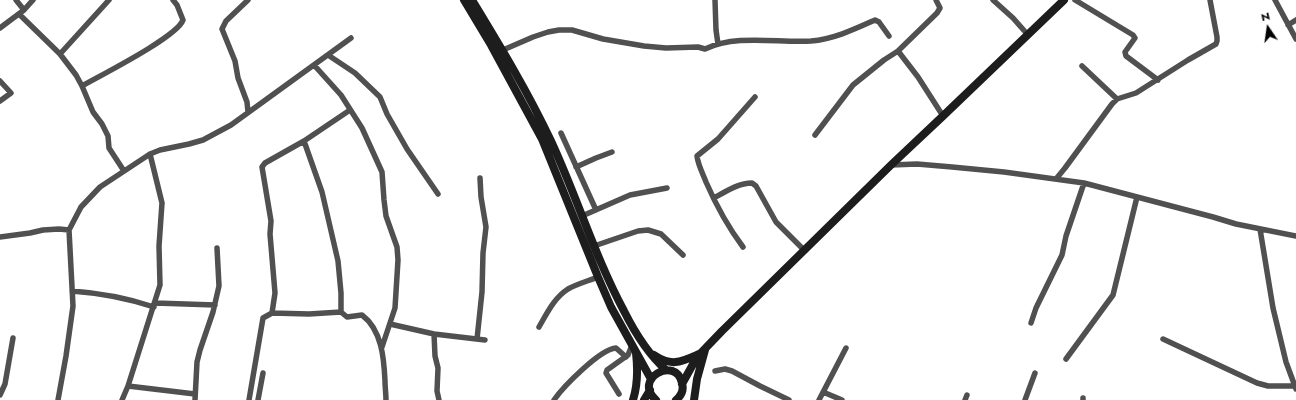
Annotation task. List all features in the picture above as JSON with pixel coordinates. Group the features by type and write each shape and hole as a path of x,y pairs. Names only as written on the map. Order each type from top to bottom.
{"main road":[{"path":"464,0 491,45 542,139 611,307 651,379 650,390 652,396 656,400"},
{"path":"472,0 503,50 534,106 551,142 614,293 630,324 656,361 680,377 682,384"},
{"path":"680,398 682,384 701,353 891,165 1064,0"},
{"path":"633,400 637,385 638,373 634,347"},
{"path":"646,348 663,360 671,363 682,361 701,353"},
{"path":"651,379 656,373 668,370 701,353"},
{"path":"694,400 701,353"},
{"path":"644,400 650,390"}],"street":[{"path":"16,0 24,10"},
{"path":"0,28 24,10 33,0"},
{"path":"60,54 109,0"},
{"path":"82,86 160,42 179,26 183,20 177,5 173,0"},
{"path":"248,0 226,21 222,29 235,61 238,78 247,102 248,112"},
{"path":"715,0 718,44"},
{"path":"815,135 853,85 884,60 898,51 940,10 936,0"},
{"path":"993,0 1013,18 1028,35"},
{"path":"1076,0 1132,35 1135,38 1125,52 1126,56 1158,80"},
{"path":"1056,179 1107,110 1117,100 1136,93 1188,60 1213,47 1217,43 1210,0"},
{"path":"1275,0 1296,39"},
{"path":"19,14 60,54 68,64 82,86 93,112 102,124 108,136 108,148 124,171"},
{"path":"503,50 533,37 559,30 572,30 603,39 628,44 666,48 698,47 705,49 718,44 770,40 812,41 825,39 849,32 875,20 879,22 889,36"},
{"path":"1288,25 1296,20"},
{"path":"58,400 73,306 69,230 81,207 100,187 150,154 160,150 203,140 231,125 351,38"},
{"path":"898,51 918,77 943,116"},
{"path":"328,55 355,73 380,97 387,114 407,149 438,194"},
{"path":"314,65 341,95 362,128 382,172 386,216 397,247 398,277 394,308 382,347"},
{"path":"1082,66 1117,100"},
{"path":"0,81 11,93 0,101"},
{"path":"743,247 729,227 714,198 700,168 697,156 718,139 755,97"},
{"path":"247,102 255,107"},
{"path":"272,313 276,293 270,234 271,221 262,168 265,163 304,141 350,110"},
{"path":"561,133 596,210"},
{"path":"304,141 322,192 338,262 341,312"},
{"path":"576,167 612,152"},
{"path":"122,400 128,386 160,285 159,246 162,203 150,154"},
{"path":"891,165 917,164 1004,172 1056,179 1137,197 1236,224 1296,236"},
{"path":"477,339 482,292 483,253 486,227 481,197 480,178"},
{"path":"714,198 740,185 752,183 756,186 776,222 804,250"},
{"path":"1031,323 1036,308 1062,255 1066,236 1084,184"},
{"path":"582,216 630,195 667,188"},
{"path":"1066,359 1113,295 1137,197"},
{"path":"1162,339 1257,383 1268,386 1296,387 1286,362 1272,301 1260,229"},
{"path":"0,237 30,234 43,230 69,230"},
{"path":"594,246 638,231 648,230 661,234 683,255"},
{"path":"128,386 195,397 197,362 215,305 219,286 217,248"},
{"path":"539,327 550,308 561,294 569,288 598,276"},
{"path":"72,291 110,295 154,305 215,305"},
{"path":"249,400 263,318 272,313 309,314 341,312 347,317 362,315 368,319 375,331 382,347 386,400"},
{"path":"390,324 434,334 485,340"},
{"path":"434,334 435,356 438,368 437,391 439,400"},
{"path":"0,395 5,384 13,338"},
{"path":"619,394 606,373 607,370 626,357 634,347"},
{"path":"554,400 568,383 610,349 616,348 626,357"},
{"path":"819,400 846,348"},
{"path":"715,371 725,368 789,400"},
{"path":"258,400 264,373"},
{"path":"1025,400 1036,373"},
{"path":"823,392 842,400"}]}
